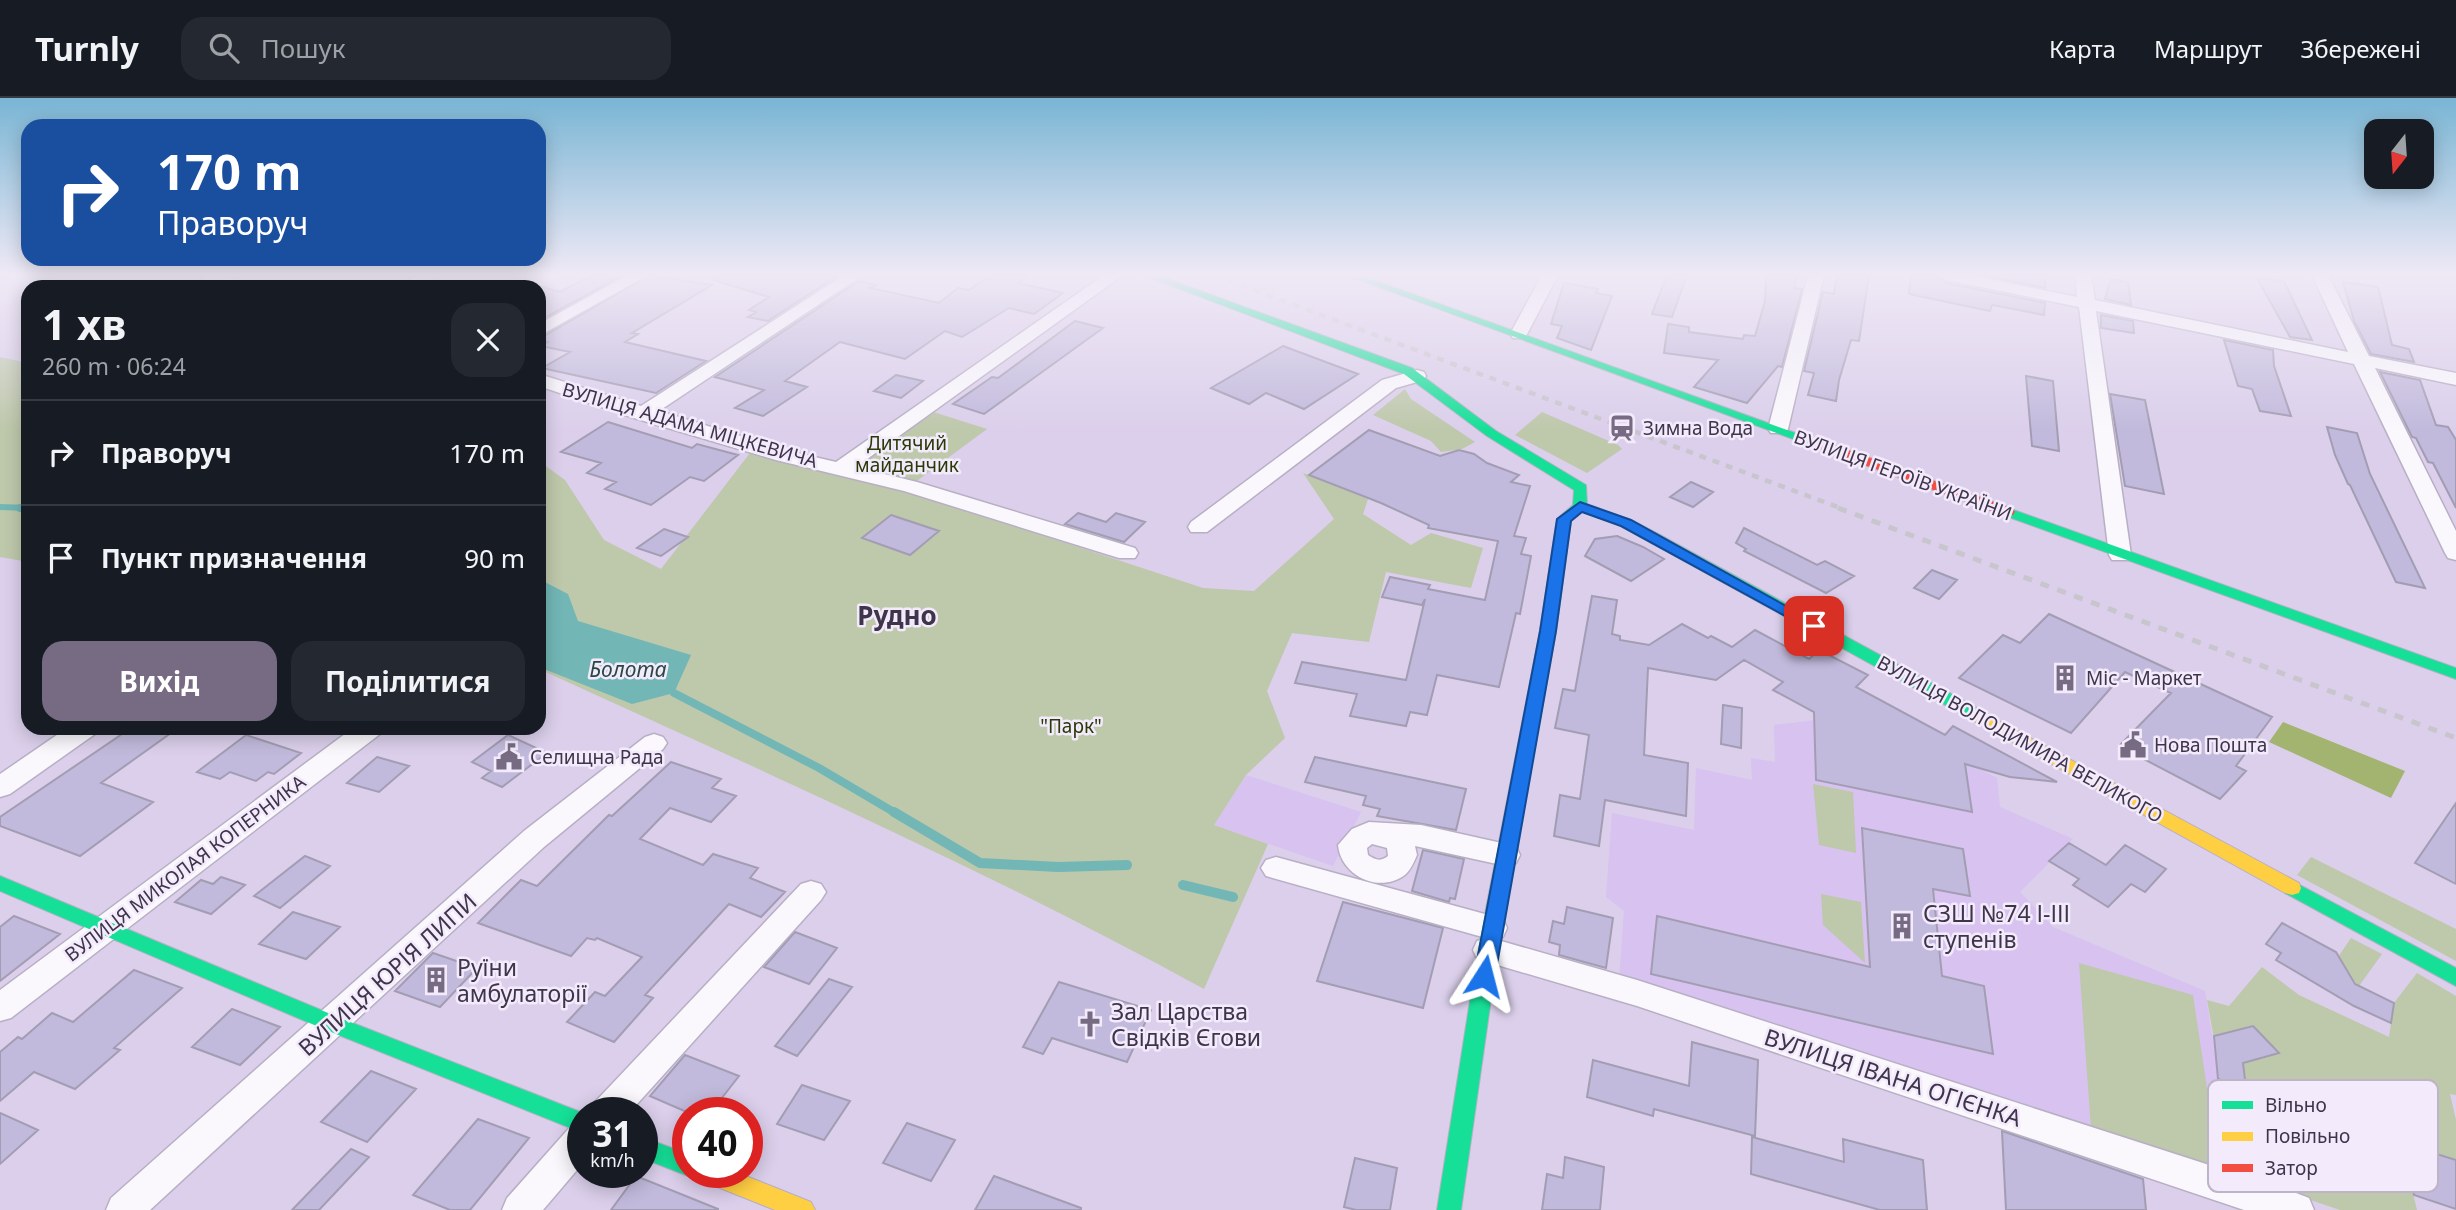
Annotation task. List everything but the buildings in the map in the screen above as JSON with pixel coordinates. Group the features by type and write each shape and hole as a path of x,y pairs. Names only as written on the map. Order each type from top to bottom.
{"street":[{"path":"641,414 775,327"},
{"path":"841,468 1041,327"},
{"path":"1290,327 1408,370 1441,400 1518,452 1581,488 1580,506 1564,519 1548,631 1490,939 1449,1210"},
{"name":"ВУЛИЦЯ ГЕРОЇВ УКРАЇНИ","path":"1499,327 2120,555 2456,674"},
{"path":"1519,334 1523,327"},
{"path":"1779,429 1804,327"},
{"path":"2091,327 2120,555"},
{"path":"2204,327 2456,379"},
{"path":"2345,327 2456,553"},
{"path":"1199,527 1390,384 1417,376"},
{"name":"ВУЛИЦЯ АДАМА МІЦКЕВИЧА","path":"546,382 783,456 910,486 1127,553"},
{"name":"ВУЛИЦЯ ВОЛОДИМИРА ВЕЛИКОГО","path":"1580,506 1626,523 1655,538 2456,978"},
{"path":"0,787 76,735"},
{"name":"ВУЛИЦЯ МИКОЛАЯ КОПЕРНИКА","path":"0,1008 362,735"},
{"name":"ВУЛИЦЯ ЮРІЯ ЛИПИ","path":"124,1210 333,1024 534,839 654,743"},
{"path":"1385,834 1421,836 1506,855"},
{"name":"ВУЛИЦЯ ІВАНА ОГІЄНКА","path":"1276,868 1490,939 1637,993 2208,1181"},
{"path":"0,883 333,1024 567,1118"},
{"path":"622,1097 811,892"},
{"path":"520,1210 567,1156"},
{"path":"748,1188 803,1210"},
{"name":"ВУЛИЦЯ ІВАНА ОГІЄНКА","path":"2241,1192 2296,1210"}],"shaded area":[{"path":"1824,719 1934,745 1997,778 2000,807 2073,839 2020,892 2053,927 2205,991 2219,1080 2208,1080 2208,1166 1619,981 1624,911 1606,897 1612,813 1694,830 1696,768 1752,780 1751,758 1775,762 1774,725"},
{"path":"2283,722 2405,771 2391,798 2269,742"},
{"path":"1246,775 1361,812 1333,866 1214,825"}],"green space":[{"path":"0,357 21,362 21,561 0,557"},
{"path":"1405,389 1411,399 1475,442 1462,449 1441,452 1431,441 1373,415"},
{"name":"Дитячий майданчик","path":"924,409 987,429 910,486 841,468"},
{"path":"1542,412 1622,449 1587,473 1515,435"},
{"name":"\"Парк\"","path":"750,453 855,477 938,501 1203,588 1254,591 1334,519 1303,473 1368,499 1363,514 1411,545 1431,533 1483,548 1471,588 1386,572 1369,642 1292,633 1267,691 1285,738 1246,775 1214,825 1268,844 1204,989 958,863 546,672 546,466 565,480 604,540 661,569"},
{"path":"1813,784 1853,792 1856,853 1819,845"},
{"path":"2311,857 2456,929 2456,961 2297,875"},
{"path":"1821,894 1861,902 1865,963 1823,925"},
{"path":"2351,938 2382,954 2359,986 2334,963"},
{"path":"2079,963 2193,995 2208,1095 2208,1165 2091,1128"},
{"path":"2262,967 2299,995 2389,1037 2394,1003 2417,973 2456,996 2456,1095 2450,1094 2456,1120 2456,1160 2438,1155 2438,1080 2245,1080 2242,1052 2215,1044 2207,1000 2229,1006"},
{"path":"2287,1192 2413,1192 2417,1210 2340,1210"}],"water":[{"name":"Болота","path":"546,583 568,594 578,621 691,655 674,693 632,704 546,670"}],"waterway":[{"path":"0,507 21,508"},
{"path":"674,693 819,768 897,814"},
{"path":"894,812 980,863 1058,867 1127,865"},
{"path":"1183,885 1233,897"}],"railway":[{"path":"1353,327 1843,509"},
{"path":"1838,508 2456,738"}],"traffic: fast":[{"path":"1289,327 1408,371 1492,434 1581,488 1580,506"},
{"path":"1495,327 1817,443"},
{"path":"1580,506 1626,523 1655,538 1982,718"},
{"path":"1449,1210 1488,950 1548,631 1564,519 1580,506"},
{"path":"2008,512 2456,674"},
{"path":"0,883 333,1024 567,1117"},
{"path":"2292,888 2456,978"},
{"path":"658,1153 672,1159"}],"traffic: slow":[{"path":"1982,718 2292,888"},
{"path":"748,1188 803,1210"}],"traffic: jam":[{"path":"1817,443 2008,512"}],"place":[{"name":"Зимна Вода","path":"1622,428"},
{"name":"Міс - Маркет","path":"2065,678"},
{"name":"Нова Пошта","path":"2133,745"},
{"name":"Селищна Рада","path":"509,757"},
{"name":"СЗШ №74 І-ІІІ ступенів","path":"1902,926"},
{"name":"Руїни амбулаторії","path":"436,980"},
{"name":"Зал Царства Свідків Єгови","path":"1090,1024"}],"district":[{"name":"Рудно","path":"897,615"}],"route":[{"path":"1484,976 1548,631 1564,519 1580,506 1626,523 1814,626"}]}
